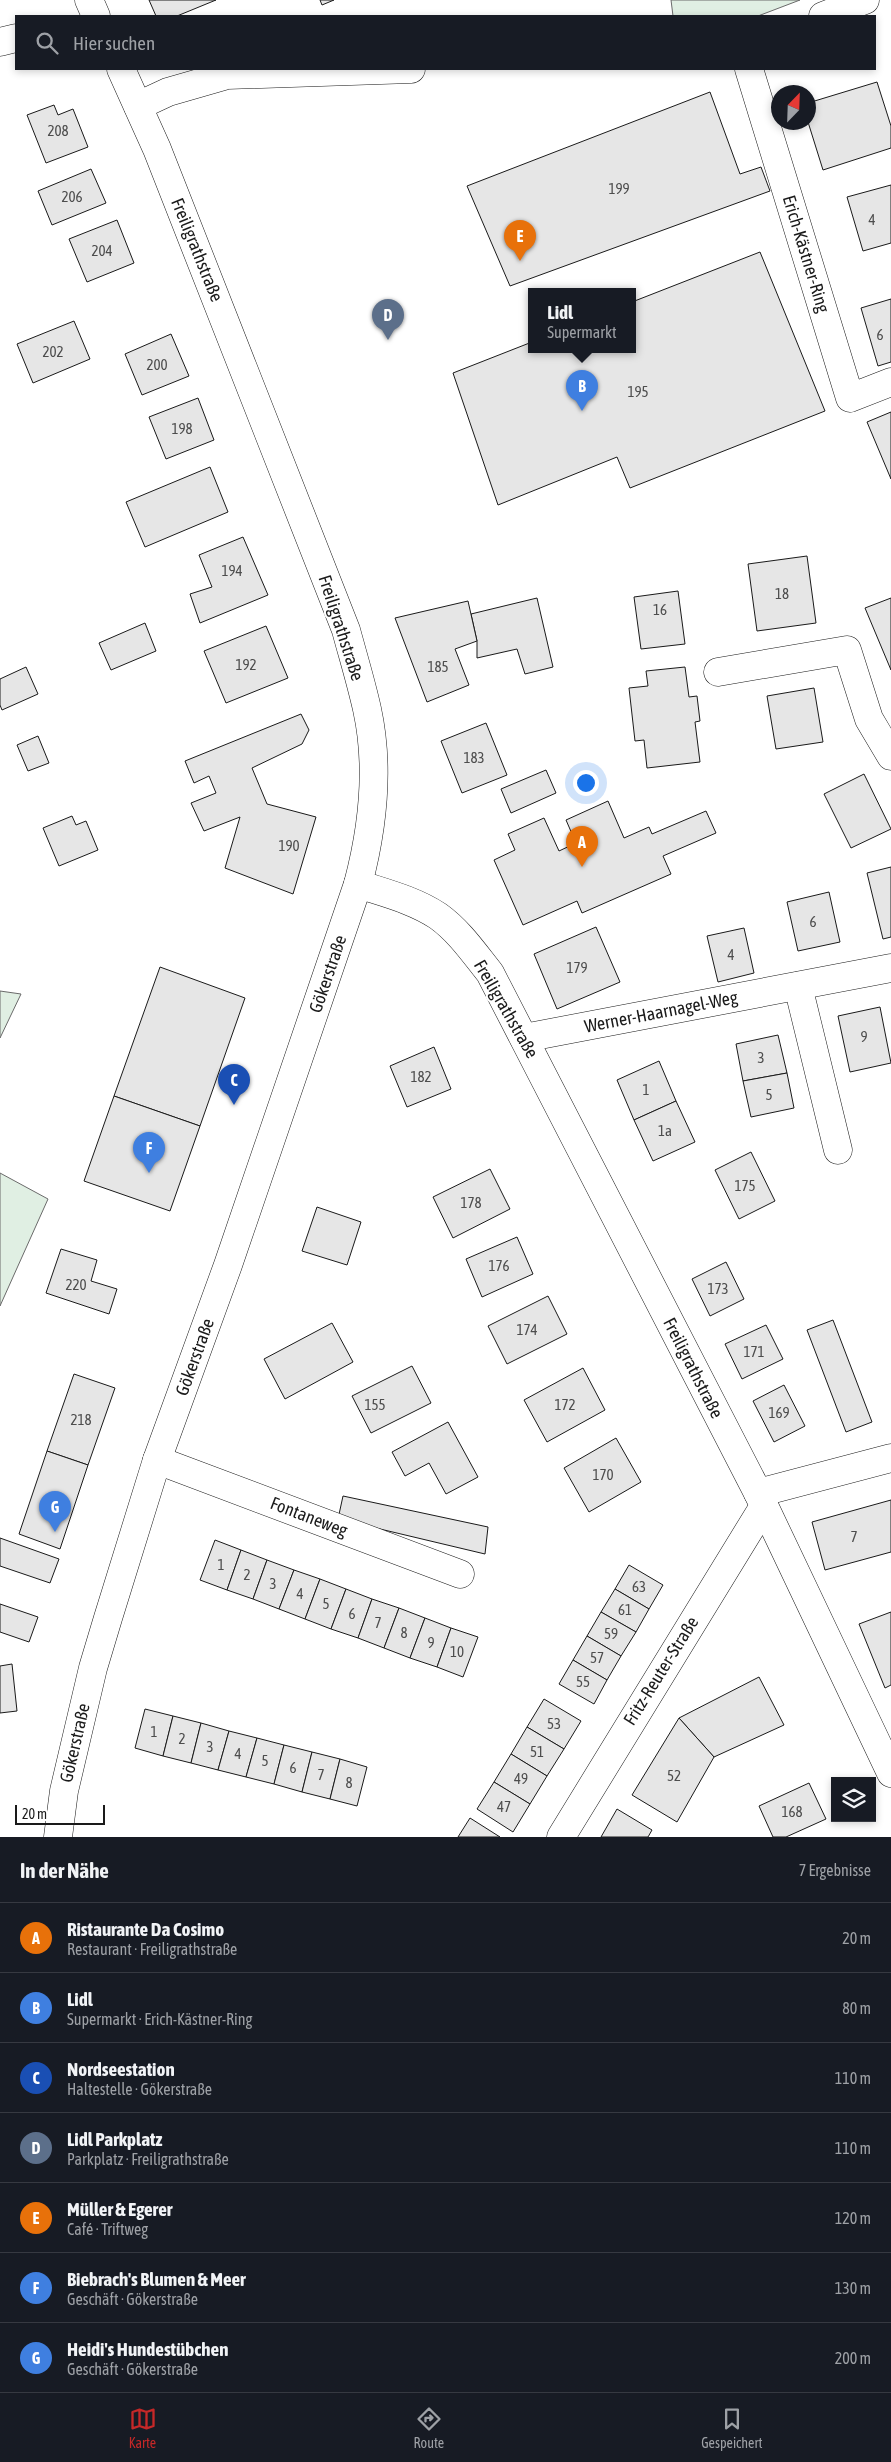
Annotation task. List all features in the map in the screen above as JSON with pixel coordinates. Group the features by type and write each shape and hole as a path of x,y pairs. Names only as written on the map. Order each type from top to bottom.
{"street":[{"path":"826,15 865,0"},
{"path":"0,42 15,38"},
{"name":"Freiligrathstraße","path":"121,70 138,106 346,630 367,710 373,757 374,806 368,845 358,884 398,897 438,916 464,940 490,973 761,1499 891,1773"},
{"path":"138,106 168,92 227,75 380,70"},
{"name":"Erich-Kästner-Ring","path":"749,70 850,398 891,382"},
{"path":"718,672 847,650 869,719 891,756"},
{"name":"Gökerstraße","path":"58,1837 64,1791 93,1668 157,1460 228,1265 358,884"},
{"name":"Werner-Haarnagel-Weg","path":"524,1038 891,968"},
{"path":"798,986 838,1150"},
{"path":"761,1499 891,1458"},
{"name":"Fontaneweg","path":"157,1460 460,1574"},
{"name":"Fritz-Reuter-Straße","path":"561,1837 761,1499"}],"green space":[{"path":"671,0 800,0 761,15 673,15"},
{"path":"0,991 21,994 0,1038"},
{"path":"0,1173 48,1199 0,1306"}],"building":[{"path":"149,0 216,0 179,15 156,15"},
{"path":"320,0 334,0 322,5"},
{"path":"877,82 891,126 891,148 823,170 810,130 816,130 816,101"},
{"path":"710,92 740,174 761,167 770,191 510,286 467,186"},
{"path":"54,105 58,115 73,109 88,147 46,163 27,115"},
{"path":"91,169 106,203 52,225 38,191"},
{"path":"891,185 891,243 863,251 847,197"},
{"path":"117,220 134,263 87,282 69,239"},
{"path":"760,252 825,411 630,488 617,457 498,505 453,373 528,344 528,353 636,353 636,300"},
{"path":"891,299 891,362 878,366 861,308"},
{"path":"74,321 90,359 33,383 17,344"},
{"path":"171,334 189,376 142,395 125,354"},
{"path":"198,398 214,440 166,459 149,417"},
{"path":"891,412 891,479 867,422"},
{"path":"210,467 228,512 145,547 126,502"},
{"path":"243,537 268,595 200,623 190,594 212,587 199,555"},
{"path":"807,556 816,623 757,631 748,564"},
{"path":"678,591 685,644 641,649 634,597"},
{"path":"537,598 553,667 525,674 517,649 477,658 477,641 471,614"},
{"path":"891,598 891,670 865,608"},
{"path":"468,601 477,641 455,649 469,685 427,702 395,618"},
{"path":"145,623 156,651 111,670 99,643"},
{"path":"266,626 288,678 226,703 204,651"},
{"path":"26,667 38,694 2,710 0,705 0,679"},
{"path":"685,667 689,697 697,696 700,721 695,722 700,762 647,768 644,740 635,741 629,688 648,686 646,671"},
{"path":"814,688 823,742 776,749 767,696"},
{"path":"301,714 309,730 302,744 252,768 267,804 316,817 293,894 225,868 240,817 204,831 191,803 216,793 209,776 194,783 185,761"},
{"path":"486,723 507,775 462,793 441,741"},
{"path":"38,736 49,763 28,771 17,745"},
{"path":"546,770 556,793 511,813 501,789"},
{"path":"864,774 891,829 851,848 824,794"},
{"path":"608,801 624,838 649,827 652,834 706,811 716,833 663,856 671,874 582,913 577,901 523,925 494,860 515,850 508,834 544,818 559,851 576,843 566,820"},
{"path":"72,816 76,825 86,821 98,850 59,866 43,828"},
{"path":"891,867 891,937 883,939 867,873"},
{"path":"829,892 840,942 798,951 787,902"},
{"path":"596,927 620,982 557,1009 534,954"},
{"path":"744,928 754,973 718,982 707,936"},
{"path":"160,967 245,998 200,1126 114,1096"},
{"path":"880,1007 891,1063 850,1072 838,1016"},
{"path":"778,1035 787,1073 743,1081 736,1044"},
{"path":"434,1047 451,1089 407,1107 390,1066"},
{"path":"659,1061 676,1101 634,1120 617,1080"},
{"path":"787,1073 794,1108 751,1117 743,1081"},
{"path":"114,1096 200,1126 170,1211 84,1181"},
{"path":"676,1101 695,1142 653,1161 634,1120"},
{"path":"751,1152 775,1201 739,1219 715,1170"},
{"path":"490,1169 510,1209 453,1238 433,1197"},
{"path":"317,1207 361,1222 347,1265 302,1251"},
{"path":"517,1237 533,1274 482,1297 466,1259"},
{"path":"61,1249 97,1260 91,1281 117,1289 109,1314 46,1293"},
{"path":"726,1262 744,1299 710,1316 692,1279"},
{"path":"548,1296 567,1334 507,1364 488,1326"},
{"path":"833,1320 872,1422 846,1432 807,1330"},
{"path":"332,1323 353,1362 285,1399 264,1359"},
{"path":"766,1325 783,1359 742,1379 725,1344"},
{"path":"412,1366 431,1403 371,1433 352,1396"},
{"path":"583,1368 605,1410 547,1442 524,1400"},
{"path":"74,1374 115,1388 88,1465 47,1451"},
{"path":"784,1385 805,1426 774,1442 753,1401"},
{"path":"448,1422 478,1477 446,1494 429,1463 405,1476 392,1452"},
{"path":"616,1438 641,1482 589,1512 564,1468"},
{"path":"47,1451 88,1465 60,1549 19,1534"},
{"path":"343,1496 488,1527 485,1554 338,1519"},
{"path":"891,1500 891,1552 825,1570 812,1522"},
{"path":"0,1538 59,1559 50,1583 0,1566"},
{"path":"215,1540 241,1550 227,1590 200,1580"},
{"path":"241,1550 267,1560 253,1599 227,1590"},
{"path":"267,1560 294,1570 279,1609 253,1599"},
{"path":"629,1565 663,1585 649,1609 615,1589"},
{"path":"294,1570 320,1579 305,1619 279,1609"},
{"path":"320,1579 346,1589 331,1629 305,1619"},
{"path":"346,1589 372,1599 358,1638 331,1629"},
{"path":"615,1589 649,1609 636,1632 601,1612"},
{"path":"372,1599 399,1608 384,1648 358,1638"},
{"path":"0,1604 38,1617 29,1642 0,1632"},
{"path":"399,1608 425,1618 410,1658 384,1648"},
{"path":"601,1612 636,1632 621,1656 587,1636"},
{"path":"891,1612 891,1685 885,1688 859,1624"},
{"path":"425,1618 451,1628 437,1667 410,1658"},
{"path":"451,1628 478,1637 463,1677 437,1667"},
{"path":"587,1636 621,1656 607,1680 573,1660"},
{"path":"573,1660 607,1680 594,1704 559,1684"},
{"path":"12,1664 17,1711 0,1713 0,1666"},
{"path":"759,1677 784,1725 714,1757 679,1718"},
{"path":"544,1699 581,1721 564,1749 527,1727"},
{"path":"145,1709 173,1716 163,1756 135,1748"},
{"path":"173,1716 201,1723 191,1763 163,1756"},
{"path":"679,1718 714,1757 677,1822 632,1795"},
{"path":"201,1723 229,1731 218,1770 191,1763"},
{"path":"527,1727 564,1749 547,1776 511,1754"},
{"path":"229,1731 257,1738 246,1777 218,1770"},
{"path":"257,1738 284,1745 274,1784 246,1777"},
{"path":"284,1745 312,1752 302,1792 274,1784"},
{"path":"312,1752 340,1759 330,1799 302,1792"},
{"path":"511,1754 547,1776 530,1804 494,1782"},
{"path":"340,1759 367,1767 357,1806 330,1799"},
{"path":"494,1782 530,1804 513,1832 477,1809"},
{"path":"809,1783 826,1819 786,1837 773,1837 759,1806"},
{"path":"617,1809 652,1830 648,1837 601,1837"},
{"path":"470,1818 500,1837 458,1837"}],"place":[{"name":"Müller & Egerer","path":"520,261"},
{"name":"Lidl Parkplatz","path":"388,340"},
{"name":"Lidl","path":"582,411"},
{"name":"Ristaurante Da Cosimo","path":"582,867"},
{"name":"Nordseestation","path":"234,1105"},
{"name":"Biebrach's Blumen & Meer","path":"149,1173"},
{"name":"Heidi's Hundestübchen","path":"55,1532"}]}
